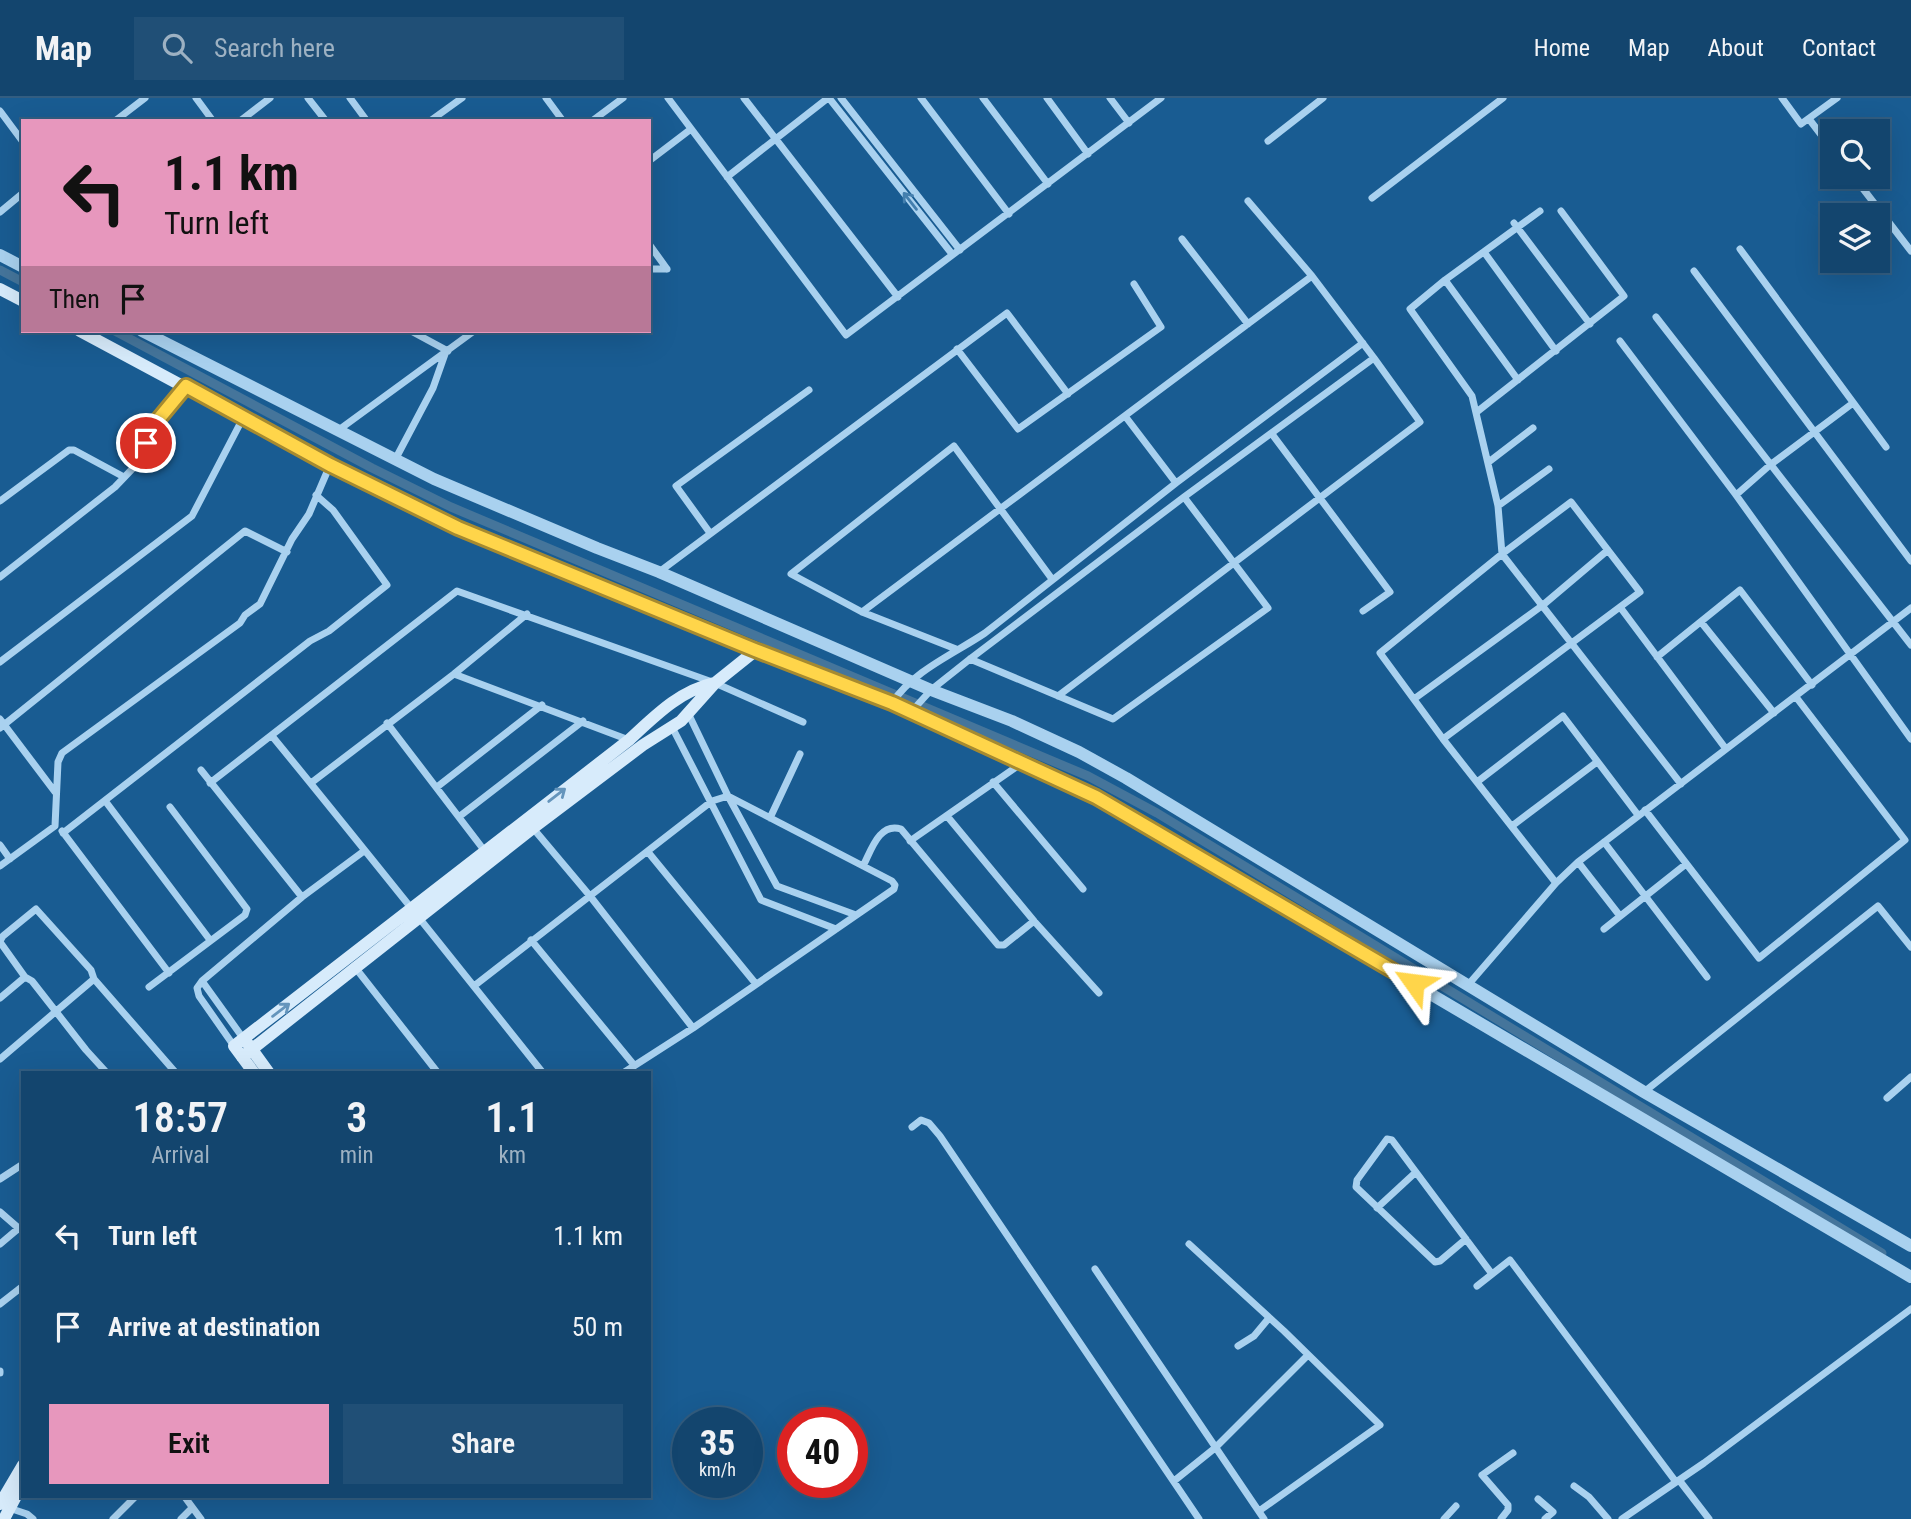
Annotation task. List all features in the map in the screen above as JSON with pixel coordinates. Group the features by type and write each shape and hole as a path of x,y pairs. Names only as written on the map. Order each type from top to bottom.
{"main road":[{"path":"0,289 21,300"},
{"path":"84,333 330,465 458,528 755,650 715,683 672,727 530,824"},
{"path":"267,1071 239,1042 417,913 530,824 667,705 692,690 715,683"},
{"path":"247,1053 351,962"},
{"path":"247,1053 253,1071"},
{"path":"3,1509 21,1469"},
{"path":"3,1509 21,1486"}],"street":[{"path":"119,119 145,98"},
{"path":"196,98 212,119"},
{"path":"243,119 270,98"},
{"path":"309,98 325,119"},
{"path":"350,98 366,119"},
{"path":"433,119 462,98"},
{"path":"546,98 562,119"},
{"path":"595,119 623,98"},
{"path":"668,98 846,335 1161,98"},
{"path":"744,98 898,297"},
{"path":"727,177 829,98 956,252"},
{"path":"841,98 956,252"},
{"path":"921,98 1009,214"},
{"path":"983,98 1048,184"},
{"path":"1047,98 1088,154"},
{"path":"1110,98 1129,124"},
{"path":"1268,141 1323,98"},
{"path":"1372,198 1503,98"},
{"path":"1782,98 1801,124 1837,98"},
{"path":"0,111 21,139"},
{"path":"1809,119 1820,133"},
{"path":"651,159 691,129"},
{"path":"1863,189 1911,251"},
{"path":"0,212 21,195"},
{"path":"1058,696 1420,422 1312,276 1248,201"},
{"path":"1540,211 1516,225 1410,309 1472,396 1478,411 1498,506 1502,554 1681,784"},
{"path":"1478,411 1624,296 1561,211"},
{"path":"1516,225 1590,324"},
{"path":"1182,239 1248,324"},
{"path":"651,247 667,269 651,269"},
{"path":"1740,249 1886,447"},
{"path":"1484,252 1556,351"},
{"path":"0,255 21,266"},
{"path":"1694,271 1911,561"},
{"path":"862,612 1312,276"},
{"path":"1445,280 1518,380"},
{"path":"957,348 1017,429 1161,327 1134,284"},
{"path":"659,572 1007,313 1068,394"},
{"path":"1656,317 1911,645"},
{"path":"414,333 447,352"},
{"path":"340,429 471,333"},
{"path":"159,334 434,479 659,572 909,684 1012,721 1079,752 1644,1091 1911,1246"},
{"path":"1620,341 1736,495 1911,739"},
{"path":"894,699 909,684 956,649 985,633 1176,483 1363,344"},
{"path":"396,458 433,388 447,352"},
{"path":"913,710 970,659 1374,358"},
{"path":"0,577 116,487 136,465 157,421 186,386"},
{"path":"710,533 676,486 809,390"},
{"path":"1736,495 1853,402"},
{"path":"1125,416 1176,483"},
{"path":"0,662 192,516 243,418"},
{"path":"1490,461 1533,428"},
{"path":"1272,434 1390,592 1363,611"},
{"path":"956,649 862,612 791,574 954,446 1052,579"},
{"path":"0,501 69,450 74,450 124,477"},
{"path":"55,826 58,762 62,753 240,623 245,615 260,604 288,552 292,539 309,514 330,465"},
{"path":"1498,506 1549,469"},
{"path":"64,833 310,641 329,631 387,585 333,510 316,495"},
{"path":"970,659 1113,719 1268,608 1184,497"},
{"path":"1443,739 1640,593 1571,502 1380,653 1443,739 1556,883"},
{"path":"56,792 1,724 245,531 288,552"},
{"path":"1414,699 1542,606 1608,550"},
{"path":"1657,657 1740,590 1812,685"},
{"path":"210,783 457,591 715,683 803,722"},
{"path":"1620,607 1727,749"},
{"path":"1468,985 1556,883 1578,862 1911,608"},
{"path":"311,783 454,674 527,614"},
{"path":"1701,622 1774,713"},
{"path":"755,650 894,699 1096,797 1911,1277"},
{"path":"454,674 542,705 643,746"},
{"path":"1477,782 1563,716 1597,762 1686,864 1759,957 1908,838 1796,697"},
{"path":"437,787 542,705"},
{"path":"688,712 727,796 777,886 856,915"},
{"path":"460,816 583,721"},
{"path":"387,723 489,856"},
{"path":"672,727 761,900 836,929"},
{"path":"272,736 417,913 540,1071"},
{"path":"770,818 800,754"},
{"path":"1512,826 1597,762"},
{"path":"910,841 1023,763"},
{"path":"201,770 302,897"},
{"path":"993,782 1083,889"},
{"path":"474,986 712,801 727,796 892,881 895,885 894,889 693,1028 626,1071"},
{"path":"106,802 210,940"},
{"path":"149,987 245,915 247,909 170,807"},
{"path":"947,816 1098,993"},
{"path":"530,824 590,895 693,1028"},
{"path":"55,826 64,833 169,973"},
{"path":"0,866 55,826"},
{"path":"863,866 884,830 895,827 901,829 998,946 1004,945 1034,921"},
{"path":"1604,842 1707,977"},
{"path":"0,845 10,859"},
{"path":"239,1042 199,996 197,988 302,897 364,851"},
{"path":"648,852 756,984"},
{"path":"1578,862 1620,916"},
{"path":"1604,929 1686,864"},
{"path":"1644,1091 1878,906 1911,947"},
{"path":"105,1071 32,981 25,976 0,941 36,909 91,970 94,979 174,1071"},
{"path":"531,940 634,1065"},
{"path":"351,962 436,1071"},
{"path":"0,998 25,976"},
{"path":"0,1059 94,979"},
{"path":"1887,1098 1911,1077"},
{"path":"912,1127 921,1120 929,1123 940,1136 1199,1519"},
{"path":"1466,1239 1440,1261 1435,1262 1357,1189 1355,1184 1387,1139 1392,1140 1416,1172 1466,1239 1492,1274"},
{"path":"0,1179 21,1165"},
{"path":"1377,1208 1416,1172"},
{"path":"0,1212 21,1230 0,1244"},
{"path":"1189,1244 1381,1425 1259,1511"},
{"path":"1477,1286 1510,1260 1706,1518"},
{"path":"1095,1269 1264,1519"},
{"path":"0,1304 21,1288"},
{"path":"1622,1519 1911,1309"},
{"path":"1238,1346 1254,1336 1269,1318"},
{"path":"1174,1481 1215,1448 1308,1355"},
{"path":"1501,1519 1508,1510 1508,1505 1482,1475 1513,1453"},
{"path":"1574,1486 1589,1497 1608,1519"},
{"path":"113,1519 134,1498"},
{"path":"185,1498 201,1519"},
{"path":"1538,1499 1553,1511 1545,1519"},
{"path":"1449,1517 1455,1506"},
{"path":"181,1519 192,1508"},
{"path":"3,1509 27,1514 33,1519"}],"waterway":[{"path":"0,270 21,281"},
{"path":"119,333 372,468 451,507 1088,776 1157,813 1882,1253"}],"route":[{"path":"146,443 157,421 186,386 330,465 458,528 892,703 1096,797 1414,983"}]}
